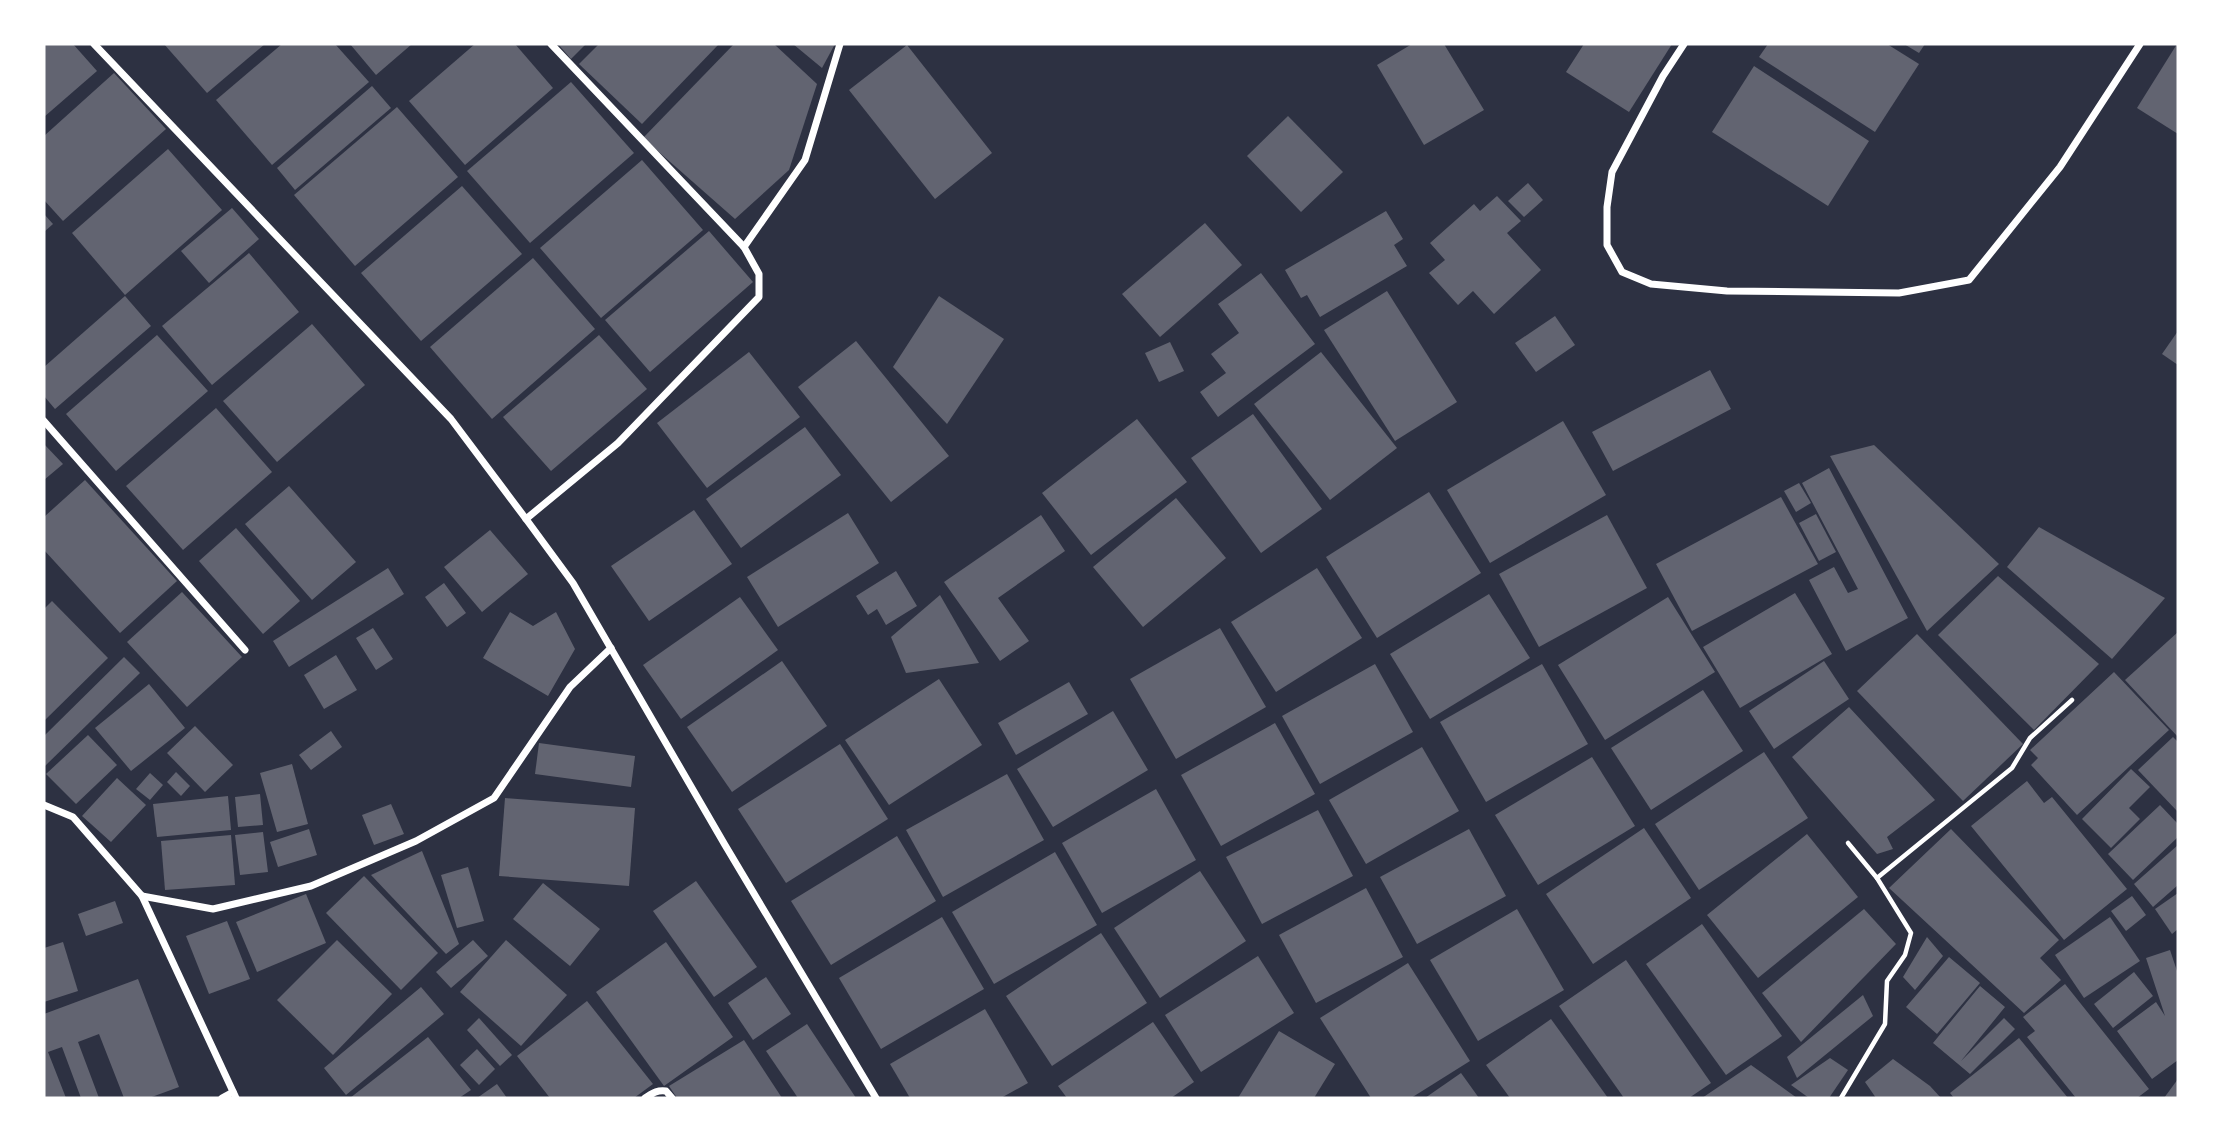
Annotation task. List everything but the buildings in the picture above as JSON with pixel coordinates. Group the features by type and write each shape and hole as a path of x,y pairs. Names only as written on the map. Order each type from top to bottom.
{"street":[{"path":"94,44 452,419 573,583 876,1098"},
{"path":"526,519 618,443 759,297 759,274 744,247 551,44"},
{"path":"744,247 805,160 840,44"},
{"path":"1684,44 1663,76 1612,172 1606,207 1607,245 1622,272 1651,284 1727,291 1899,293 1969,280 2060,167 2140,44"},
{"path":"44,421 246,650"},
{"path":"142,897 214,909 310,886 416,841 494,798 570,687 611,648"},
{"path":"44,805 73,817 142,897 234,1095 222,1098"},
{"path":"645,1098 661,1090 673,1098"}],"path":[{"path":"1877,878 2012,768 2030,738 2072,700"},
{"path":"1841,1098 1885,1024 1886,981 1905,955 1912,933 1877,878 1848,843"}]}
